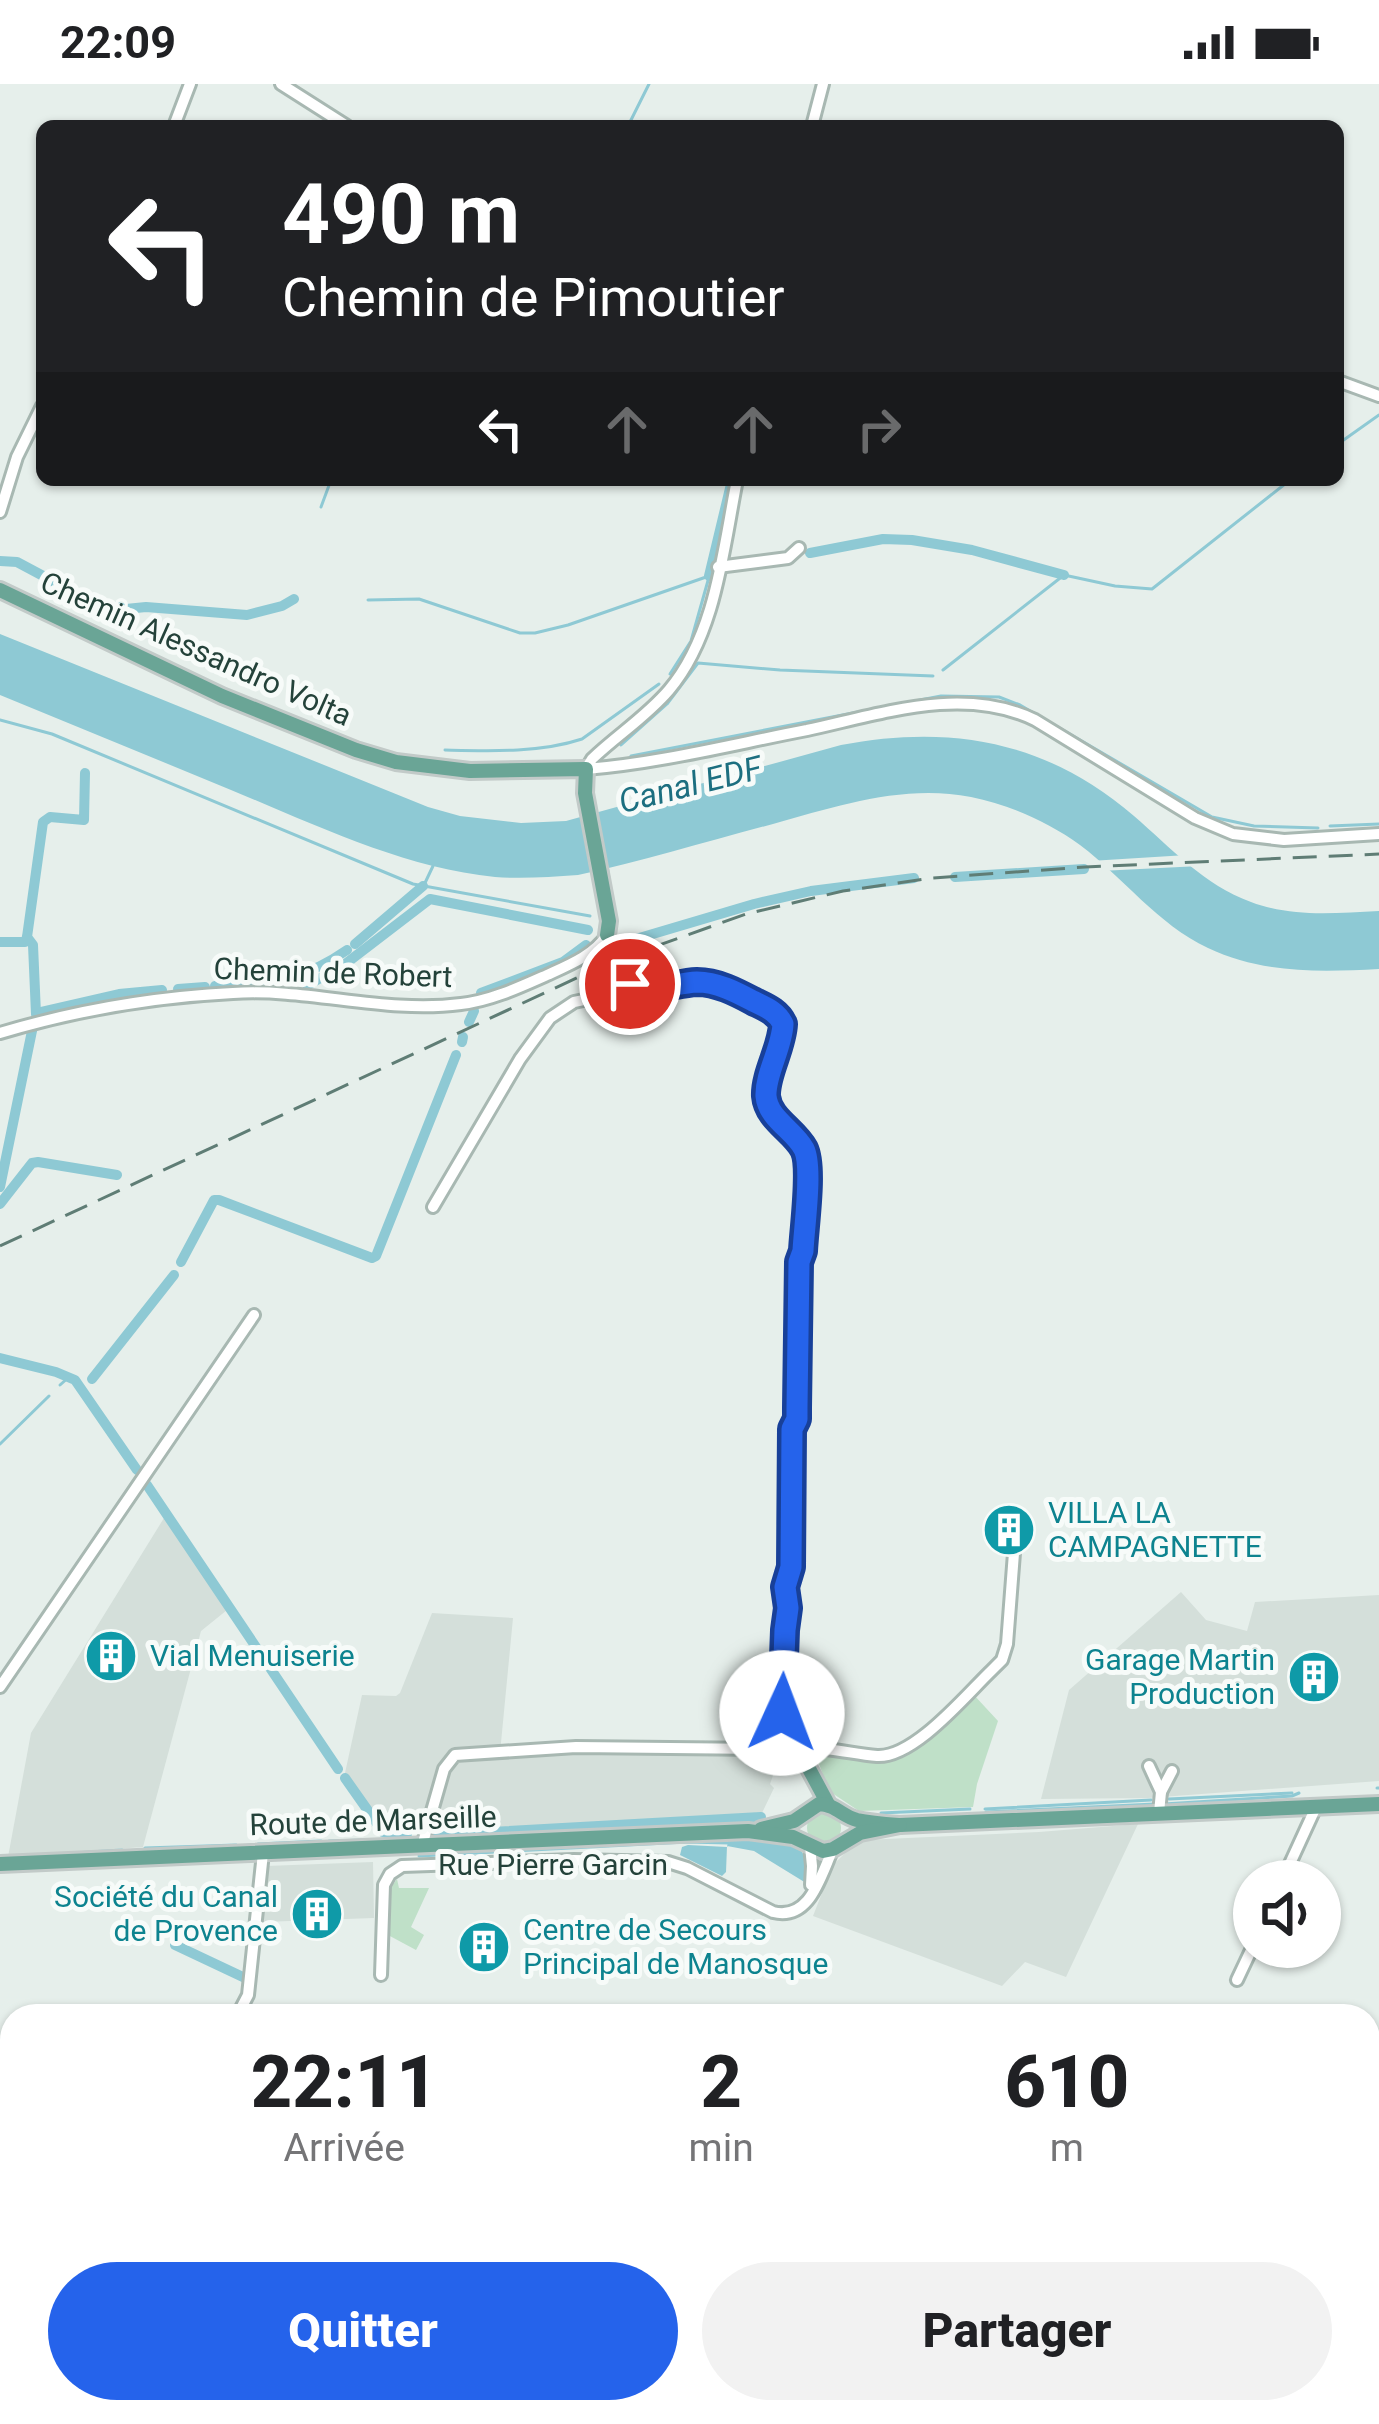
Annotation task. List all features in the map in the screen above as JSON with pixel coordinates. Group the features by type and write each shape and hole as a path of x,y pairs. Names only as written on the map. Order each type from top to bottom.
{"main road":[{"name":"Chemin Alessandro Volta","path":"0,590 222,696 356,750 396,762 470,771 586,769"},
{"path":"586,769 585,793 609,927 602,936 630,984 644,990 709,983 778,1014 783,1024 767,1101 804,1150 807,1169 799,1262 791,1574 785,1587 788,1617 782,1713 828,1804"},
{"path":"800,1750 805,1814 800,1827 807,1843 823,1851 860,1833 900,1825"},
{"path":"805,1814 819,1804 838,1808 848,1829 838,1845"},
{"path":"844,1815 900,1825 1379,1804"},
{"name":"Route de Marseille","path":"0,1864 748,1831 805,1814"},
{"name":"Route de Marseille","path":"748,1831 807,1843"}],"street":[{"path":"176,120 190,84"},
{"path":"281,84 338,120"},
{"path":"814,120 823,84"},
{"path":"1344,383 1379,396"},
{"path":"0,512 36,418"},
{"path":"586,769 682,673 699,640 736,486"},
{"path":"718,568 788,558 799,548"},
{"path":"586,769 927,706 981,704 1035,720 1195,818 1233,834 1266,840 1379,834"},
{"path":"609,744 612,755 627,764"},
{"name":"Chemin de Robert","path":"0,1033 121,1003 235,992 278,992 400,1007 457,1005 524,984 586,955 596,949 602,936"},
{"path":"433,1207 546,1022 569,1004 618,993 630,984"},
{"path":"0,1687 254,1315"},
{"path":"422,1846 446,1765 455,1755 576,1747 821,1747 881,1756 898,1753 1002,1660 1011,1622 1015,1540"},
{"path":"1149,1766 1161,1792"},
{"path":"1159,1813 1161,1792 1172,1771"},
{"path":"1292,1860 1316,1807"},
{"path":"806,1903 812,1874 807,1843"},
{"path":"806,1903 838,1845"},
{"path":"243,2004 263,1853"},
{"name":"Rue Pierre Garcin","path":"381,1976 384,1885 392,1872 406,1865 660,1861 681,1865 773,1912 792,1914 806,1903"},
{"path":"1237,1980 1243,1968"}],"shaded area":[{"path":"164,1518 227,1610 201,1631 143,1847 8,1857 31,1733"},
{"path":"1181,1592 1206,1620 1247,1631 1255,1602 1379,1595 1379,1781 1148,1798 1041,1799 1069,1690"},
{"path":"432,1613 513,1618 500,1753 784,1751 761,1815 387,1832 345,1773 362,1695 400,1693"},
{"path":"1138,1824 1066,1977 1025,1962 1002,1986 813,1916 833,1865 856,1842"},
{"path":"373,1862 374,1918 262,1922 266,1866"}],"green space":[{"path":"973,1694 998,1721 973,1807 859,1811 829,1791 815,1753 894,1759 919,1745"},
{"path":"824,1811 836,1816 841,1828 836,1840 824,1845 812,1840 807,1828 812,1816"},
{"path":"397,1879 399,1888 429,1888 411,1927 424,1935 416,1950 388,1935 389,1890"}],"water":[{"name":"Canal EDF","path":"0,634 428,807 521,823 566,821 841,745 921,737 996,744 1067,770 1101,791 1189,865 1234,895 1299,912 1379,911 1379,969 1292,969 1250,963 1208,948 1173,926 1096,858 1055,829 1000,805 946,794 896,795 846,804 578,875 495,877 427,865 328,831 0,695"},
{"path":"768,1839 795,1846 804,1855 806,1883 754,1851 727,1846 728,1841"},
{"path":"688,1845 727,1847 722,1876 680,1855"}],"pier":[{"path":"1187,855 1200,866 1100,871 1090,861"}],"waterway":[{"path":"631,120 649,84"},
{"path":"1344,440 1379,415"},
{"path":"321,507 329,486"},
{"path":"709,576 731,486"},
{"path":"943,670 1064,575 1152,589 1282,486"},
{"path":"810,553 883,539 912,540 972,550 1064,575"},
{"path":"0,561 17,562 92,602 126,609 247,615 294,599"},
{"path":"368,600 419,599 520,633 535,633 709,576"},
{"path":"670,674 691,641 709,577"},
{"path":"621,745 667,704 698,663 933,676"},
{"path":"445,750 566,744 582,739 659,684"},
{"path":"631,756 941,696 999,697 1212,817 1254,826 1318,828"},
{"path":"0,720 52,734 413,884 590,916"},
{"path":"36,1014 33,945 27,937 43,822 50,817 84,820 85,773"},
{"path":"1330,826 1379,824"},
{"path":"424,885 433,866"},
{"path":"607,866 614,909"},
{"path":"955,877 1084,869"},
{"path":"619,944 811,891 914,878"},
{"path":"355,944 423,886"},
{"path":"307,985 340,968 430,899 588,930"},
{"path":"0,942 25,942 27,937"},
{"path":"481,993 563,962 586,945"},
{"path":"215,986 298,975 347,950"},
{"path":"178,989 205,987"},
{"path":"36,1013 119,994 162,990"},
{"path":"469,1022 474,1011"},
{"path":"0,1187 33,1026"},
{"path":"462,1042 463,1037"},
{"path":"181,1262 214,1200 376,1256 456,1055"},
{"path":"0,1204 32,1163 117,1175"},
{"path":"92,1379 174,1275"},
{"path":"0,1358 75,1380 137,1470"},
{"path":"60,1385 69,1377"},
{"path":"0,1444 49,1396"},
{"path":"147,1485 338,1769"},
{"path":"345,1778 383,1832 407,1834"},
{"path":"1169,1799 1292,1793"},
{"path":"1164,1804 1299,1793"},
{"path":"985,1809 1151,1800"},
{"path":"986,1812 1155,1804"},
{"path":"881,1813 970,1809"},
{"path":"438,1835 761,1817"},
{"path":"443,1838 690,1826 691,1821"},
{"path":"329,1841 404,1839"},
{"path":"258,1844 321,1841"},
{"path":"419,1856 729,1843"},
{"path":"145,1848 236,1845"},
{"path":"25,1856 122,1850"},
{"path":"0,1857 13,1856"},
{"path":"175,1945 245,1978"}],"railway":[{"path":"0,1246 609,963 746,914 843,891 932,878 1379,854"}],"place":[{"name":"VILLA LA CAMPAGNETTE","path":"1009,1530"},
{"name":"Vial Menuiserie","path":"111,1656"},
{"name":"Garage Martin Production","path":"1314,1677"},
{"name":"Société du Canal de Provence","path":"317,1914"},
{"name":"Centre de Secours Principal de Manosque","path":"484,1947"}],"route":[{"path":"630,984 644,990 709,983 778,1014 783,1024 766,1095 774,1115 804,1150 807,1169 799,1262 797,1419 792,1429 791,1574 785,1587 788,1617 782,1713"}]}
